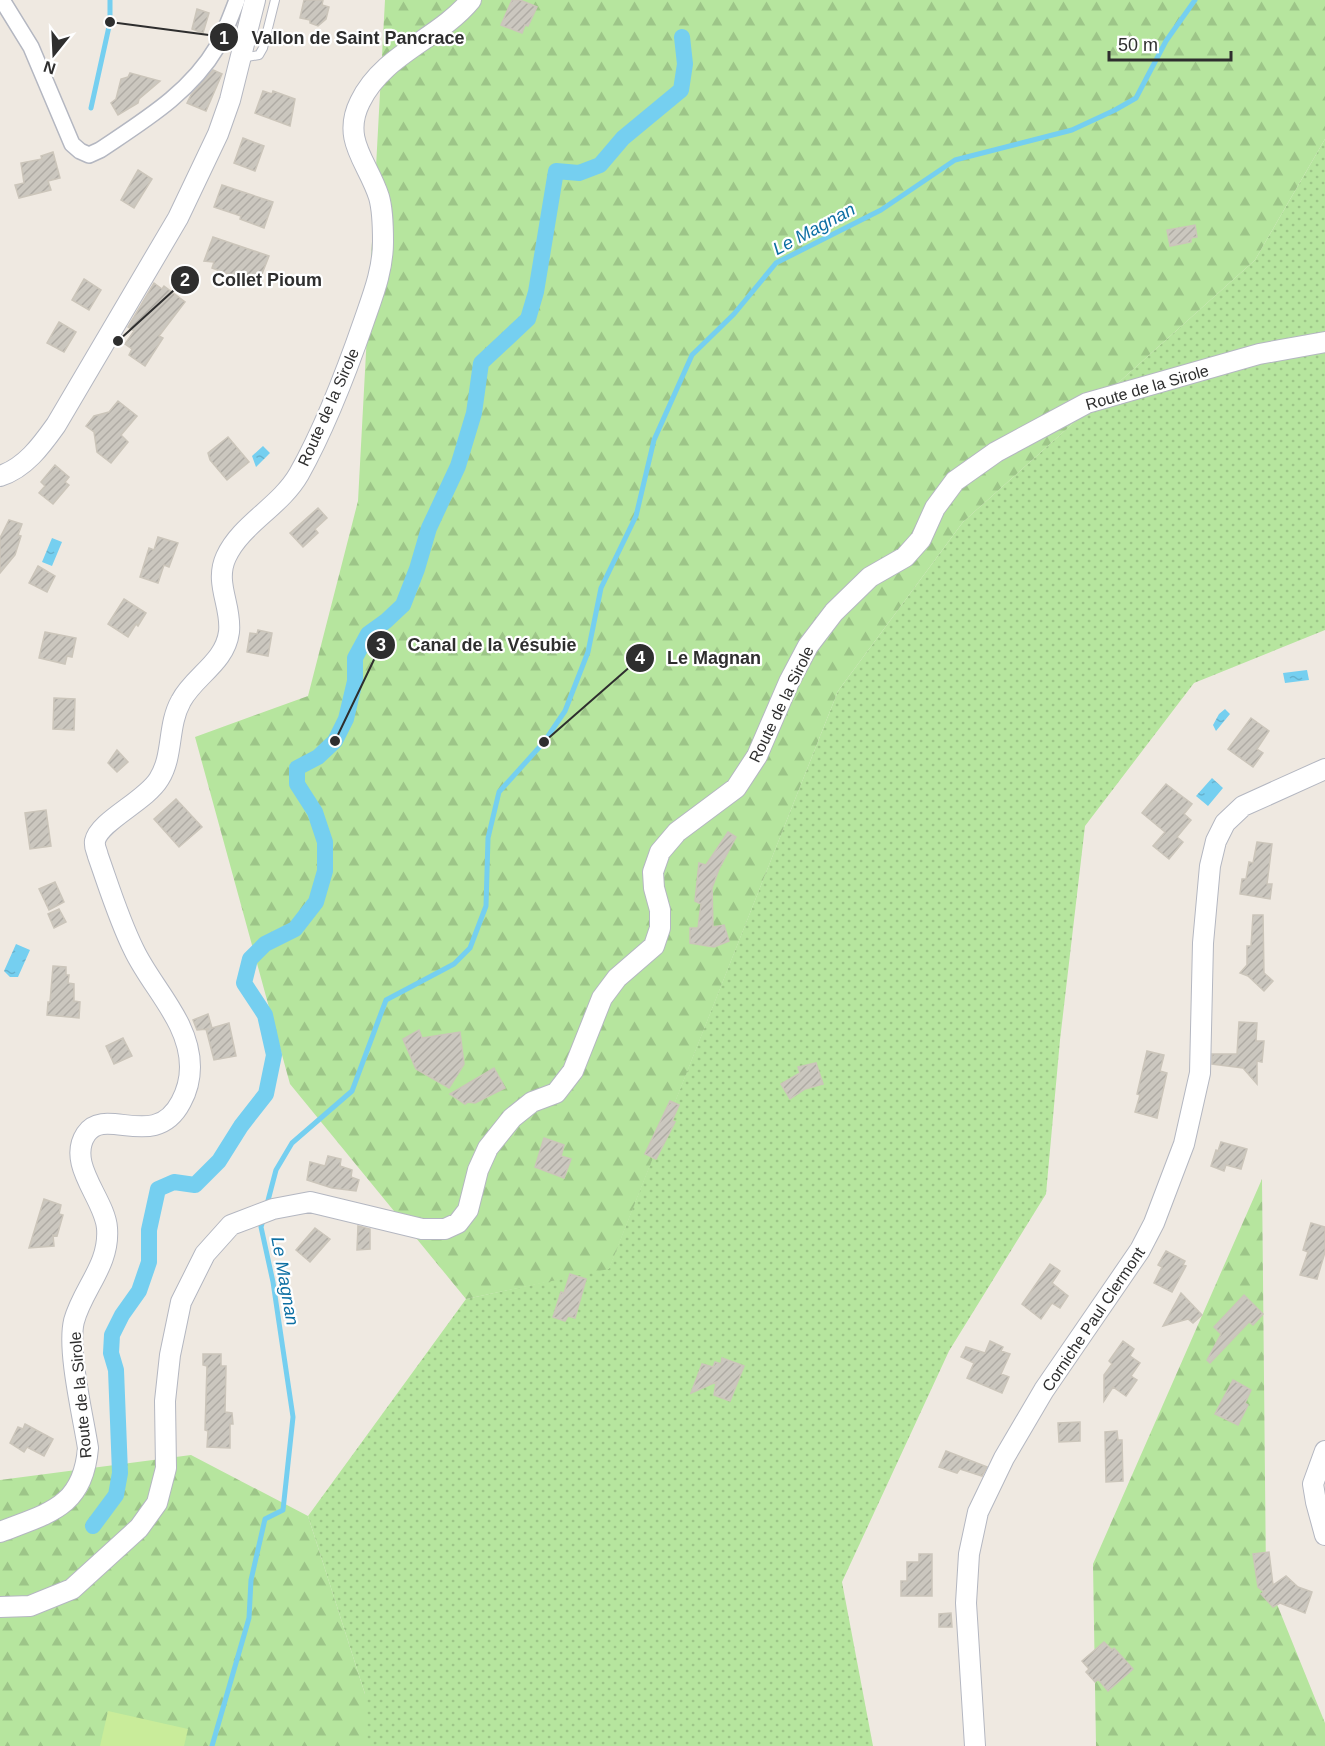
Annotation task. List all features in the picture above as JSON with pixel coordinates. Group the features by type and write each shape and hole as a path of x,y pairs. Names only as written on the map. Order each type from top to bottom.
{"street":[{"path":"2,0 31,47 72,144 89,155 160,110 184,88 216,49 237,0"},
{"path":"0,476 16,468 36,452 56,425 178,218 186,196 218,134 230,100 255,0"},
{"name":"Route de la Sirole","path":"0,1532 57,1509 77,1487 82,1479 86,1463 88,1448 73,1354 74,1321 102,1265 108,1245 107,1225 83,1167 81,1146 86,1134 93,1127 101,1124 156,1126 169,1118 178,1108 189,1082 189,1052 185,1038 173,1012 144,970 134,950 98,856 95,839 108,822 134,805 152,789 160,778 166,766 172,724 181,701 195,682 215,662 226,642 229,631 221,577 224,560 232,546 246,530 279,501 297,478 326,420 353,354 378,278 383,246 383,221 379,199 353,137 355,114 359,103 371,83 388,66 460,12 471,0"},
{"name":"Route de la Sirole","path":"0,1607 30,1606 72,1589 139,1528 157,1503 166,1468 165,1401 170,1355 181,1302 205,1254 231,1225 273,1209 310,1202 422,1229 445,1229 458,1223 468,1210 478,1170 488,1148 512,1118 525,1107 556,1093 573,1071 602,998 617,978 654,946 660,928 660,910 654,888 653,872 660,852 686,825 736,788 757,756 789,682 808,646 834,612 870,577 905,557 921,539 935,508 955,481 996,452 1087,403 1259,354 1325,342"},
{"name":"Corniche Paul Clermont","path":"975,1746 966,1602 969,1554 978,1512 1004,1458 1044,1390 1140,1250 1154,1223 1184,1144 1200,1073 1203,943 1209,872 1215,841 1225,823 1243,806 1325,769"},
{"path":"1325,1450 1313,1484 1325,1536"}],"lane":[{"path":"241,58 259,55 263,48 275,0"}],"green space":[{"path":"385,0 1325,0 1325,139 1255,260 963,522 838,691 609,1269 466,1299 290,1084 195,737 308,696 358,501"},
{"path":"1325,139 1325,630 1194,683 1085,826 1060,1040 1046,1194 949,1351 842,1582 873,1746 365,1746 365,1694 308,1516 466,1299 609,1268 838,691 963,522 1255,260"},
{"path":"1262,1179 1266,1577 1325,1723 1325,1746 1096,1746 1093,1564"},
{"path":"191,1455 308,1516 365,1694 365,1746 0,1746 0,1480"},
{"path":"108,1711 188,1729 184,1746 100,1746"}],"water":[{"path":"263,446 270,453 256,467 252,456"},
{"path":"52,538 62,542 52,566 42,562"},
{"path":"1307,670 1309,680 1285,683 1283,673"},
{"path":"1225,709 1230,714 1216,731 1213,725"},
{"path":"1212,778 1223,788 1208,806 1196,796"},
{"path":"16,944 30,950 18,977 10,977 4,971"}],"building":[{"path":"304,0 323,0 322,5 329,7 326,19 318,26 310,23 310,20 300,18"},
{"path":"512,0 520,0 537,7 522,33 501,25"},
{"path":"197,9 209,13 203,33 192,29"},
{"path":"213,70 222,74 206,111 187,103 191,95"},
{"path":"130,73 160,81 139,99 138,103 118,115 111,103 116,99 121,79 128,77"},
{"path":"263,91 272,94 273,91 295,99 290,126 255,113"},
{"path":"243,138 264,146 255,171 234,163"},
{"path":"53,152 60,178 48,181 51,190 19,198 15,185 24,183 21,163 42,159 41,156"},
{"path":"138,170 152,179 134,208 121,200"},
{"path":"222,185 273,202 264,228 240,219 241,216 214,207"},
{"path":"1195,225 1197,237 1191,238 1191,242 1170,246 1167,230"},
{"path":"213,237 269,256 260,279 252,276 250,282 212,268 214,262 204,261"},
{"path":"84,279 101,290 89,310 72,300"},
{"path":"154,283 162,289 164,286 185,302 159,336 163,338 145,366 129,355 132,349 125,344 134,331 128,327"},
{"path":"59,322 76,332 64,352 47,343"},
{"path":"118,401 137,416 121,435 128,442 111,463 97,452 94,432 86,426 94,416 109,412"},
{"path":"228,437 249,462 227,480 210,460 208,453"},
{"path":"55,465 69,477 65,482 69,485 53,504 39,493 45,486 41,482"},
{"path":"318,508 327,518 315,529 318,533 303,547 290,533"},
{"path":"9,520 22,524 18,535 21,536 15,555 0,573 0,538"},
{"path":"158,537 178,543 169,567 164,565 158,583 140,577 149,548 154,550"},
{"path":"38,566 55,576 47,592 29,583"},
{"path":"124,599 146,613 128,637 108,624"},
{"path":"258,630 272,633 268,656 247,652 250,633 257,634"},
{"path":"45,632 76,638 72,657 67,656 65,664 39,658"},
{"path":"54,698 75,699 74,730 53,729"},
{"path":"1251,718 1269,731 1257,749 1263,753 1253,767 1228,749"},
{"path":"117,750 128,762 117,772 108,763"},
{"path":"1166,784 1192,804 1184,814 1191,820 1177,837 1183,842 1169,859 1153,846 1165,832 1142,813"},
{"path":"176,799 202,827 179,847 154,819"},
{"path":"46,810 51,846 30,849 25,813"},
{"path":"728,832 736,837 712,888 713,927 724,925 729,941 714,947 690,943 690,928 698,928 701,904 695,901 699,863 706,865"},
{"path":"1257,842 1272,844 1267,884 1272,884 1270,899 1240,894 1242,879 1246,879 1249,862 1253,863"},
{"path":"55,882 64,902 49,910 39,889"},
{"path":"59,909 66,922 54,928 48,914"},
{"path":"1253,915 1263,915 1264,973 1273,981 1264,991 1248,976 1240,973 1247,965 1247,946 1251,946"},
{"path":"53,966 66,967 66,975 69,975 68,983 74,984 74,1001 80,1002 79,1018 47,1015"},
{"path":"208,1014 212,1028 229,1023 236,1056 214,1060 206,1029 197,1030 193,1020"},
{"path":"1239,1022 1257,1023 1256,1041 1264,1041 1262,1062 1257,1061 1257,1084 1243,1068 1212,1064 1212,1054 1237,1054"},
{"path":"419,1030 422,1038 460,1032 464,1064 449,1088 416,1069 403,1039"},
{"path":"123,1038 132,1056 114,1064 106,1046"},
{"path":"1147,1051 1164,1055 1160,1071 1167,1073 1157,1118 1135,1112"},
{"path":"816,1063 823,1084 805,1089 790,1099 781,1084 800,1073 798,1067"},
{"path":"494,1068 505,1088 475,1103 465,1104 450,1094"},
{"path":"670,1101 679,1105 672,1121 675,1122 656,1159 645,1154"},
{"path":"544,1138 564,1145 561,1156 571,1159 564,1178 535,1167"},
{"path":"1221,1142 1247,1149 1241,1169 1226,1165 1224,1171 1211,1166"},
{"path":"328,1156 341,1159 340,1166 352,1170 351,1177 359,1180 356,1191 332,1188 307,1180 310,1162 325,1166"},
{"path":"44,1199 61,1205 59,1214 63,1215 57,1236 53,1235 54,1246 29,1248"},
{"path":"1311,1223 1325,1227 1325,1252 1317,1279 1300,1275 1308,1252 1303,1250"},
{"path":"358,1226 370,1229 370,1249 357,1250"},
{"path":"315,1228 330,1239 310,1262 296,1250"},
{"path":"1166,1251 1185,1261 1183,1265 1186,1266 1172,1292 1154,1283 1162,1267 1158,1265"},
{"path":"1050,1264 1060,1271 1052,1283 1068,1296 1060,1308 1052,1303 1041,1319 1022,1304"},
{"path":"570,1274 586,1279 575,1318 568,1316 565,1321 553,1317"},
{"path":"1181,1293 1202,1315 1193,1323 1188,1319 1163,1326"},
{"path":"1244,1295 1263,1314 1253,1325 1249,1322 1210,1363 1207,1360 1221,1334 1214,1327"},
{"path":"990,1341 1003,1347 1001,1351 1010,1354 1001,1374 1009,1377 1002,1393 967,1378 974,1363 961,1357 966,1347 985,1353"},
{"path":"1123,1341 1134,1349 1130,1356 1140,1363 1131,1376 1137,1380 1126,1396 1113,1387 1104,1401 1104,1375 1112,1364 1109,1361"},
{"path":"203,1354 221,1354 221,1366 226,1366 225,1412 232,1413 233,1424 230,1424 230,1448 207,1447 208,1431 205,1430 207,1366 203,1365"},
{"path":"722,1358 744,1366 730,1401 714,1395 716,1382 691,1393 702,1364 713,1367 715,1362 721,1364"},
{"path":"1233,1380 1251,1390 1245,1403 1248,1405 1238,1425 1215,1414"},
{"path":"1080,1422 1080,1441 1059,1442 1058,1423"},
{"path":"25,1424 53,1439 44,1456 27,1447 24,1452 10,1443 18,1427 23,1429"},
{"path":"1117,1431 1118,1440 1122,1440 1123,1481 1106,1482 1105,1432"},
{"path":"946,1451 987,1467 982,1476 960,1469 957,1473 939,1467"},
{"path":"1269,1552 1273,1585 1286,1576 1298,1587 1312,1592 1305,1613 1280,1603 1273,1607 1261,1594 1264,1592 1258,1587 1253,1554"},
{"path":"919,1554 932,1554 932,1596 901,1596 901,1581 907,1581 907,1562 919,1562"},
{"path":"951,1613 952,1627 939,1627 939,1614"},
{"path":"1104,1642 1112,1650 1114,1648 1133,1669 1108,1691 1098,1679 1095,1682 1086,1672 1089,1669 1082,1661"}],"waterway":[{"path":"91,108 110,22 110,0"},
{"name":"Le Magnan","path":"266,1208 276,1170 292,1143 352,1091 386,1000 454,964 470,948 486,906 488,838 499,792 544,742 565,711 588,652 601,588 636,516 654,440 692,355 734,314 776,263 881,210 955,160 1072,130 1136,98 1166,41 1195,0"},
{"path":"93,1526 116,1495 120,1473 116,1370 111,1353 112,1335 122,1315 139,1291 149,1262 149,1230 158,1189 174,1182 195,1185 219,1161 241,1126 266,1094 274,1055 265,1015 244,983 250,959 265,944 295,929 316,902 325,871 325,842 315,812 297,784 297,768 318,757 335,741 346,719 355,681 355,658 368,634 403,605 429,528 458,466 474,413 481,363 528,319 536,292 556,171 579,173 600,165 623,138 681,90 685,64 682,37"},
{"name":"Le Magnan","path":"212,1746 249,1618 251,1580 265,1519 283,1510 293,1417 273,1282 261,1227 264,1217"}],"place":[{"name":"Vallon de Saint Pancrace","path":"110,22"},
{"name":"Collet Pioum","path":"118,341"},
{"name":"Canal de la Vésubie","path":"335,741"},
{"name":"Le Magnan","path":"544,742"}]}
